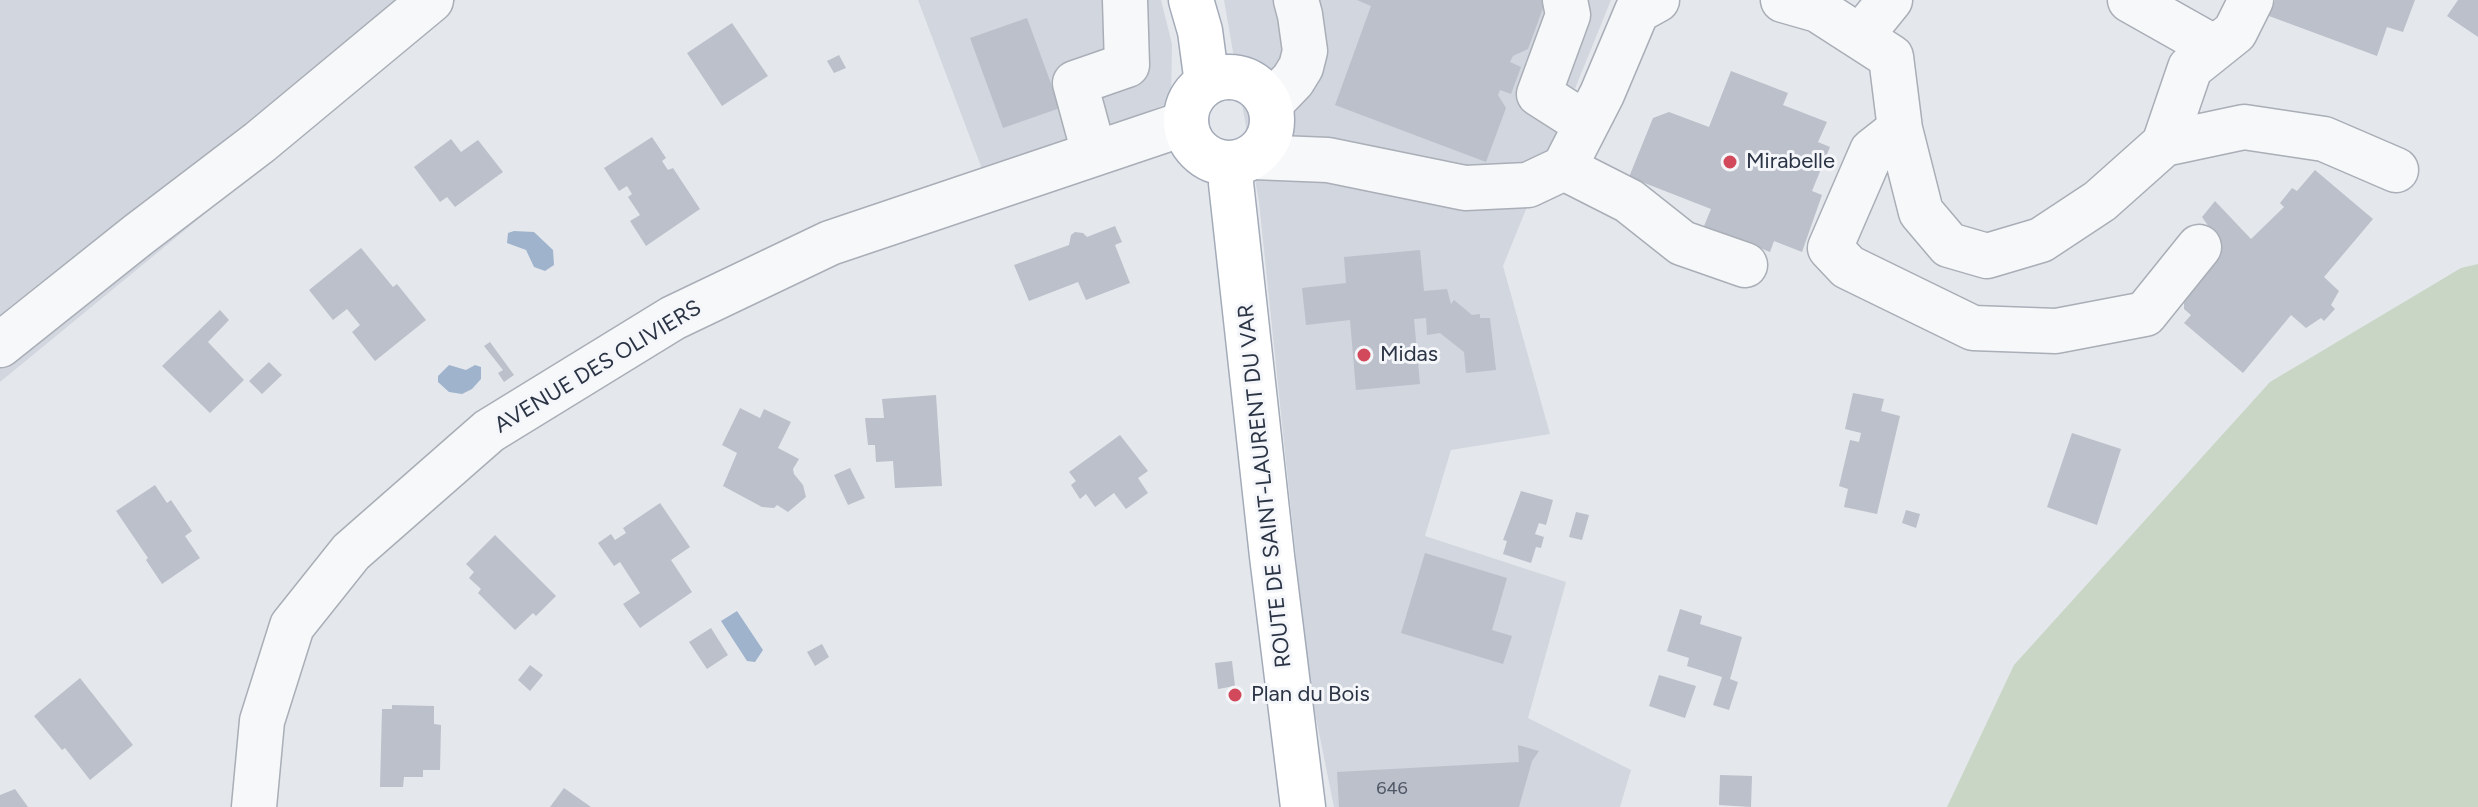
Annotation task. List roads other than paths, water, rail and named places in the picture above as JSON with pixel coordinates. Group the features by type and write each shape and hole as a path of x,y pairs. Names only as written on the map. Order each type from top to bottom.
{"main road":[{"path":"1191,0 1200,31 1249,96"},
{"path":"1220,0 1249,96 1269,139 1243,160 1213,160 1204,156 1191,141 1186,123 1186,113 1193,96 1249,96"},
{"name":"ROUTE DE SAINT-LAURENT DU VAR","path":"1243,160 1231,183 1303,807"}],"street":[{"path":"0,345 260,142 431,0"},
{"path":"1094,153 1075,83 1127,65 1125,0"},
{"path":"1296,0 1305,51 1301,67 1293,80 1249,96 1304,144 1328,160"},
{"path":"1565,0 1568,15 1539,94 1586,124"},
{"path":"1243,160 1328,160 1465,188 1528,185 1564,168 1637,11 1657,0"},
{"path":"1860,37 1890,0"},
{"path":"2130,0 2215,48"},
{"path":"1808,3 1891,57 1900,129 1921,212 1949,245 1987,256 2041,240 2100,201 2164,144 2190,68 2235,32 2251,0"},
{"name":"AVENUE DES OLIVIERS","path":"254,807 262,721 292,626 351,552 489,431 673,318 830,243 1186,123"},
{"path":"2164,144 2244,127 2324,139 2396,170"},
{"path":"1900,129 1872,151 1830,248 1848,267 1973,328 2056,331 2145,314 2199,247"},
{"path":"1564,168 1629,201 1682,243 1745,265"}],"water":[{"path":"534,232 553,250 554,265 545,271 534,267 526,250 507,243 508,233"},
{"path":"449,365 466,370 475,365 481,367 481,379 462,394 449,392 438,382 438,376"},
{"path":"737,611 763,650 755,662 747,661 721,621"}],"place":[{"name":"Mirabelle","path":"1730,162"},
{"name":"Midas","path":"1364,355"},
{"name":"Plan du Bois","path":"1235,695"}]}
